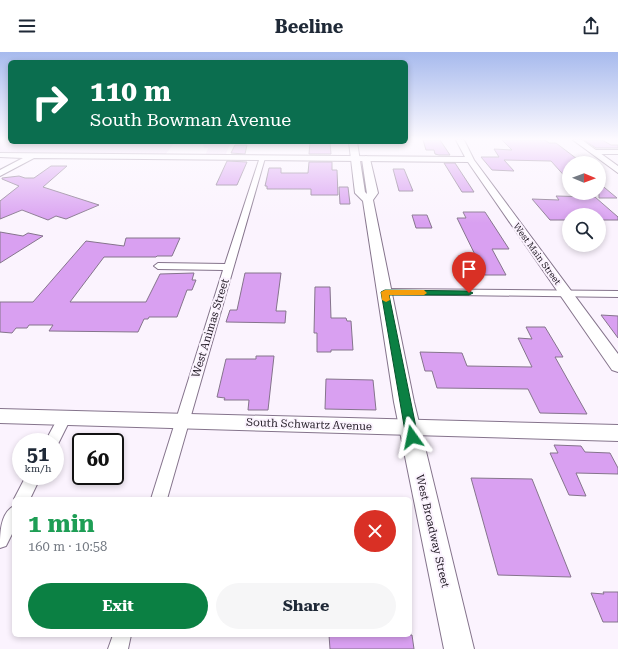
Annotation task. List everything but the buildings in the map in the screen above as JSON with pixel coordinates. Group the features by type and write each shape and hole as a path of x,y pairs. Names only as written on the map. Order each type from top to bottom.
{"main road":[{"path":"0,173 10,168"},
{"name":"West Broadway Street","path":"356,168 360,193 368,200 410,428 459,649"},
{"name":"West Broadway Street","path":"368,168 373,193 368,200"},
{"name":"West Main Street","path":"476,168 618,366"},
{"name":"South Schwartz Avenue","path":"0,416 618,433"}],"street":[{"name":"West Animas Street","path":"160,497 181,420 259,168"},
{"path":"158,266 228,267"},
{"path":"385,292 618,294"},
{"path":"56,433 64,418"},
{"path":"23,497 29,485"},
{"path":"0,540 12,518"},
{"path":"118,649 121,637"}],"slow traffic":[{"path":"386,300 385,292 424,293"}],"route":[{"path":"412,437 404,402 385,292 469,293"}]}
